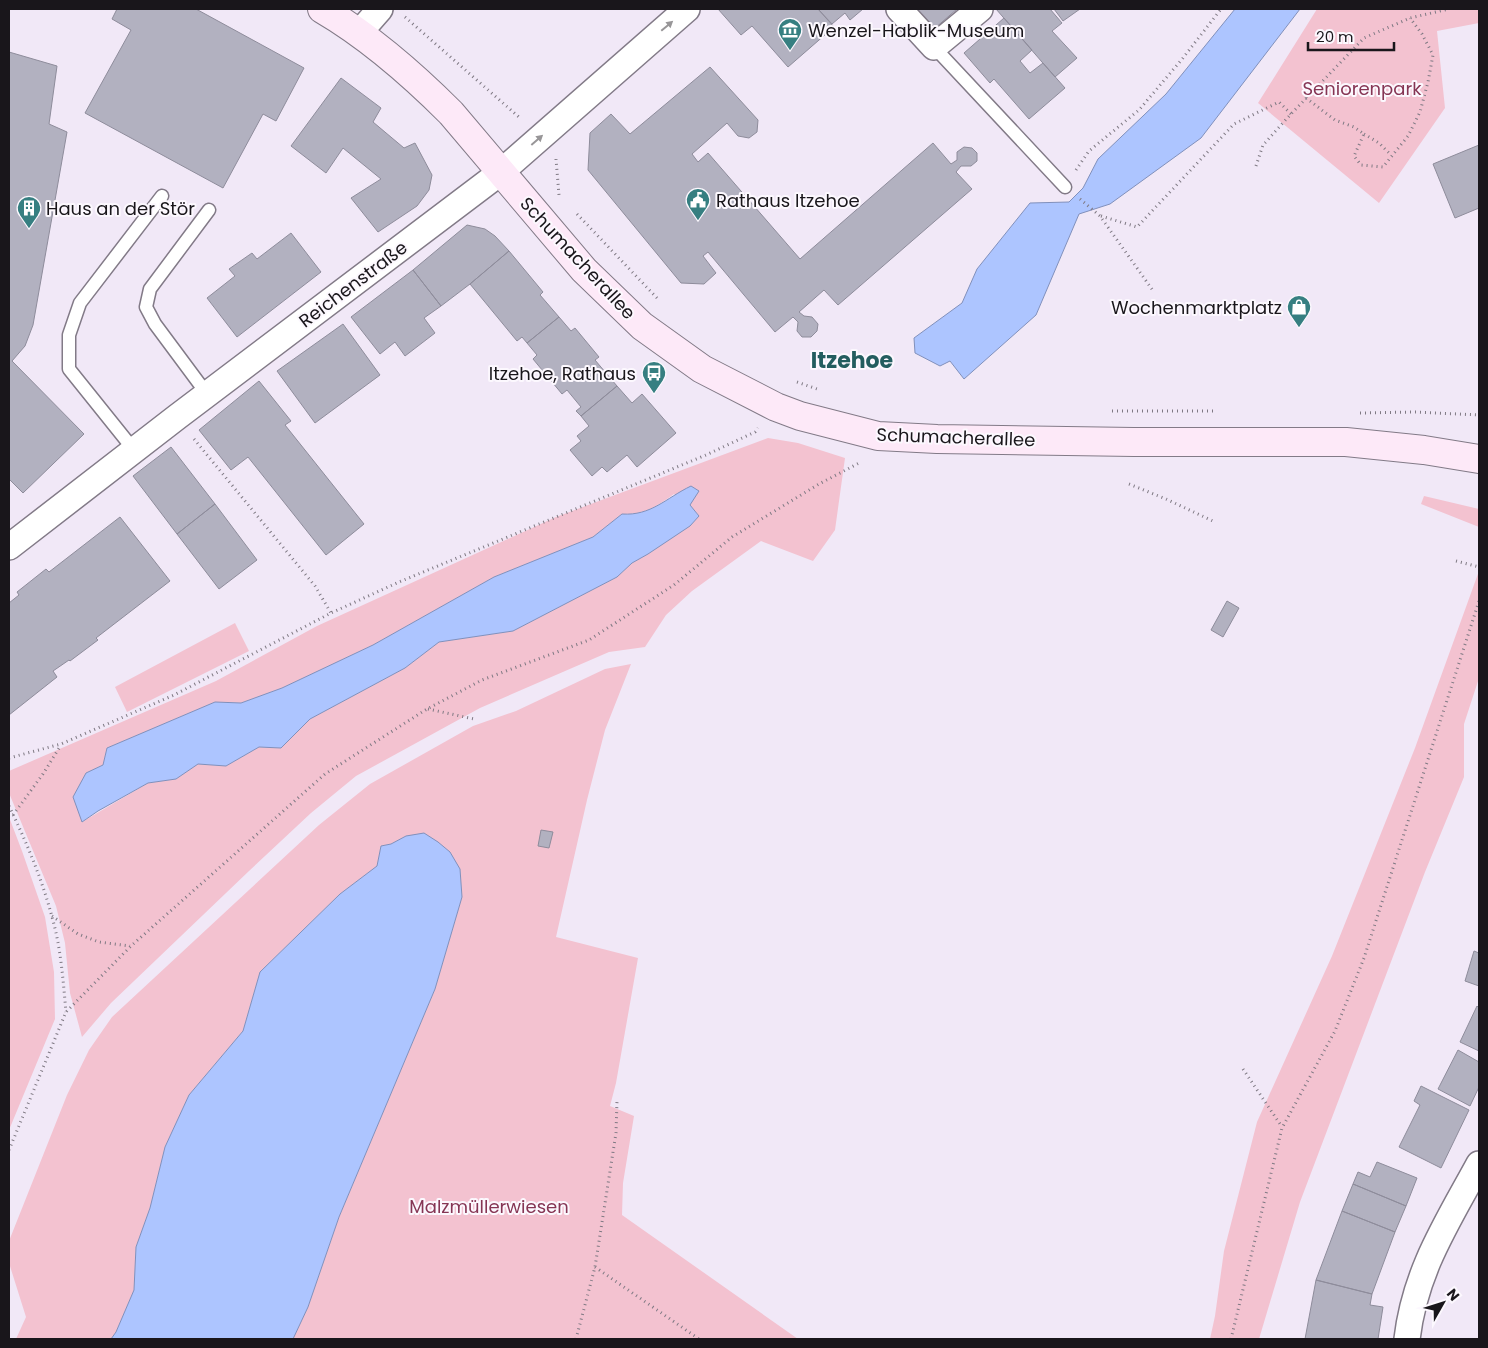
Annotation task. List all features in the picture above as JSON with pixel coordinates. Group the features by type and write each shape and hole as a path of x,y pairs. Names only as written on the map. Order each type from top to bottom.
{"street":[{"name":"Schumacherallee","path":"322,9 359,33 395,61 437,99 584,270 642,326 702,369 776,407 800,416 878,436 937,440 1346,442 1424,450 1479,459"},
{"name":"Reichenstraße","path":"9,547 176,417 501,172 688,9"},
{"path":"899,9 934,47 980,9"},
{"path":"359,33 389,11"},
{"path":"1407,1339 1410,1315 1429,1257 1479,1164"}],"lane":[{"path":"934,47 1065,187"},
{"path":"134,450 68,369 69,335 80,303 162,196"},
{"path":"207,394 154,324 146,307 150,289 209,210"}],"path":[{"path":"1065,187 1090,151 1138,110 1184,58 1221,9"},
{"path":"1256,166 1263,146 1364,38 1410,18 1449,9"},
{"path":"389,11 519,117 557,160 559,194 566,202"},
{"path":"1364,134 1354,156 1361,165 1383,167 1408,136 1420,112 1433,55 1422,34 1410,18"},
{"path":"1306,98 1335,120 1354,127 1379,143 1391,155"},
{"path":"1154,292 1100,216 1137,227 1234,124 1279,102 1291,114"},
{"path":"572,209 661,301"},
{"path":"790,380 825,391"},
{"path":"9,758 61,744 174,695 331,613 399,582 706,455 756,432 776,407"},
{"path":"1103,411 1218,411"},
{"path":"1356,413 1415,412 1479,415"},
{"path":"176,417 315,586 331,613"},
{"path":"9,1150 66,1012 131,946 325,774 427,709 482,680 589,640 674,586 732,537 819,484 865,460"},
{"path":"1129,484 1215,522"},
{"path":"1456,562 1479,567"},
{"path":"1231,1339 1282,1128 1335,1030 1362,965 1479,601"},
{"path":"427,709 474,719"},
{"path":"13,815 43,774 61,744"},
{"path":"9,806 52,916 62,970 66,1012"},
{"path":"52,916 78,934 99,942 131,946"},
{"path":"1243,1068 1282,1128"},
{"path":"576,1339 595,1267 616,1133 616,1101"},
{"path":"595,1267 699,1339"}],"green space":[{"name":"Seniorenpark","path":"1317,9 1479,9 1479,23 1437,31 1445,108 1379,203 1258,103"},
{"path":"768,438 798,443 845,458 835,530 813,561 761,541 692,591 666,615 645,647 609,652 480,708 356,776 311,813 249,871 111,1003 82,1037 70,993 65,943 56,906 9,793 9,771 216,681 317,626 556,517","holes":["674,494 690,505 699,516 690,526 632,563 617,577 513,631 439,642 405,668 310,719 281,748 259,747 226,766 198,764 176,779 148,783 82,822 86,773 103,765 107,748 215,702 241,703 282,688 373,645 494,577 593,537 622,514 643,512"]},
{"path":"1424,496 1479,509 1479,527 1421,504"},
{"path":"1479,571 1479,678 1464,724 1464,777 1425,872 1300,1202 1259,1339 1210,1339 1224,1251 1257,1122 1332,956 1415,748"},
{"path":"235,623 249,651 127,712 115,687"},
{"name":"Malzmüllerwiesen","path":"631,664 605,730 556,937 638,958 616,1083 610,1106 634,1116 623,1183 622,1215 798,1339 293,1339 308,1307 339,1217 435,989 462,897 460,869 406,836 391,844 381,846 377,866 340,894 260,972 243,1031 189,1095 165,1147 150,1208 136,1247 134,1290 116,1332 111,1339 16,1339 26,1317 9,1263 9,1241 67,1095 89,1050 112,1017 319,825 370,784 473,726 516,711 605,669"},
{"path":"9,817 45,917 54,972 55,1019 9,1130"}],"water":[{"path":"1235,9 1300,9 1201,138 1110,204 1079,214 1036,315 964,379 950,361 940,366 915,353 914,338 962,303 977,269 1030,203 1069,202 1083,188 1098,159 1166,94"},
{"path":"691,486 699,491 690,505 699,516 690,526 632,563 617,577 513,631 439,642 405,668 310,719 281,748 259,747 226,766 198,764 176,779 148,783 82,822 73,797 86,773 103,765 107,748 215,702 241,703 282,688 373,645 494,577 593,537 622,514 632,514 650,509"},
{"path":"424,833 450,852 460,869 462,897 435,989 339,1217 308,1307 293,1339 111,1339 116,1332 134,1290 136,1247 150,1208 165,1147 189,1095 243,1031 260,972 340,894 377,866 381,846 391,844 406,836"}],"building":[{"path":"117,9 196,9 304,68 276,121 263,114 223,188 85,113 131,30 112,19"},
{"name":"Wenzel-Hablik-Museum","path":"718,9 818,9 834,27 788,67 752,26 741,35"},
{"path":"818,9 863,9 850,20 845,13 832,24"},
{"path":"916,9 957,9 934,29"},
{"path":"996,9 1050,9 1062,23 1052,31 1077,58 1055,77"},
{"path":"1054,9 1080,9 1063,21"},
{"path":"1004,18 1032,50 1020,61 1030,73 1043,63 1065,88 1029,119 994,79 990,83 964,53"},
{"name":"Haus an der Stör","path":"9,52 57,66 49,124 67,132 33,325 25,346 12,361 84,434 23,493 9,479"},
{"name":"Rathaus Itzehoe","path":"710,67 758,120 757,132 749,138 738,136 727,123 692,154 698,162 708,153 800,259 933,143 951,164 957,160 957,152 964,147 972,148 977,153 977,161 971,166 961,166 956,172 972,189 838,305 824,290 799,312 804,316 812,317 818,324 817,331 811,337 802,337 797,331 798,322 793,317 775,332 708,252 703,256 716,273 704,284 681,283 588,170 590,133 611,114 630,134"},
{"path":"341,78 381,108 373,122 404,148 415,143 432,175 429,190 417,206 378,232 351,198 381,179 343,148 326,173 291,146"},
{"path":"1479,145 1479,208 1455,218 1433,164"},
{"path":"467,225 485,229 495,236 509,251 441,306 413,270"},
{"path":"291,233 321,272 237,337 207,298 235,276 229,269 252,253 257,259"},
{"path":"509,251 543,292 540,295 559,317 527,343 522,337 517,341 470,284"},
{"path":"413,270 441,306 424,318 435,333 405,356 395,342 380,354 351,317"},
{"path":"559,317 571,331 575,328 599,357 595,360 617,386 581,416 576,411 581,407 567,390 562,394 533,359 537,355 527,343"},
{"path":"343,324 380,375 315,423 277,371"},
{"path":"259,381 291,421 285,425 364,524 326,555 248,457 231,470 199,430"},
{"path":"617,386 632,403 642,394 676,433 637,467 627,455 607,472 602,467 592,476 570,450 581,441 577,436 589,426 581,416"},
{"path":"171,447 215,504 177,534 133,476"},
{"path":"215,504 257,560 219,589 177,534"},
{"path":"120,517 170,581 96,638 98,640 53,671 57,677 9,715 9,603 19,595 17,592 46,569 49,572"},
{"path":"1227,601 1239,608 1223,637 1211,630"},
{"path":"541,830 553,832 549,848 538,846"},
{"path":"1474,951 1479,953 1479,986 1465,981"},
{"path":"1477,1006 1479,1008 1479,1051 1460,1042"},
{"path":"1458,1050 1479,1062 1479,1087 1470,1106 1438,1089"},
{"path":"1421,1086 1469,1110 1441,1168 1399,1147 1420,1105 1414,1101"},
{"path":"1377,1162 1417,1178 1406,1206 1353,1184 1358,1172 1370,1177"},
{"path":"1353,1184 1406,1206 1395,1232 1342,1211"},
{"path":"1342,1211 1395,1232 1372,1294 1316,1280"},
{"path":"1316,1280 1372,1294 1370,1305 1383,1307 1378,1339 1305,1339"}],"place":[{"name":"Wenzel-Hablik-Museum","path":"790,51"},
{"name":"Rathaus Itzehoe","path":"698,221"},
{"name":"Haus an der Stör","path":"29,229"},
{"name":"Wochenmarktplatz","path":"1299,328"},
{"name":"Itzehoe, Rathaus","path":"654,394"}],"district":[{"name":"Itzehoe","path":"852,360"}]}
